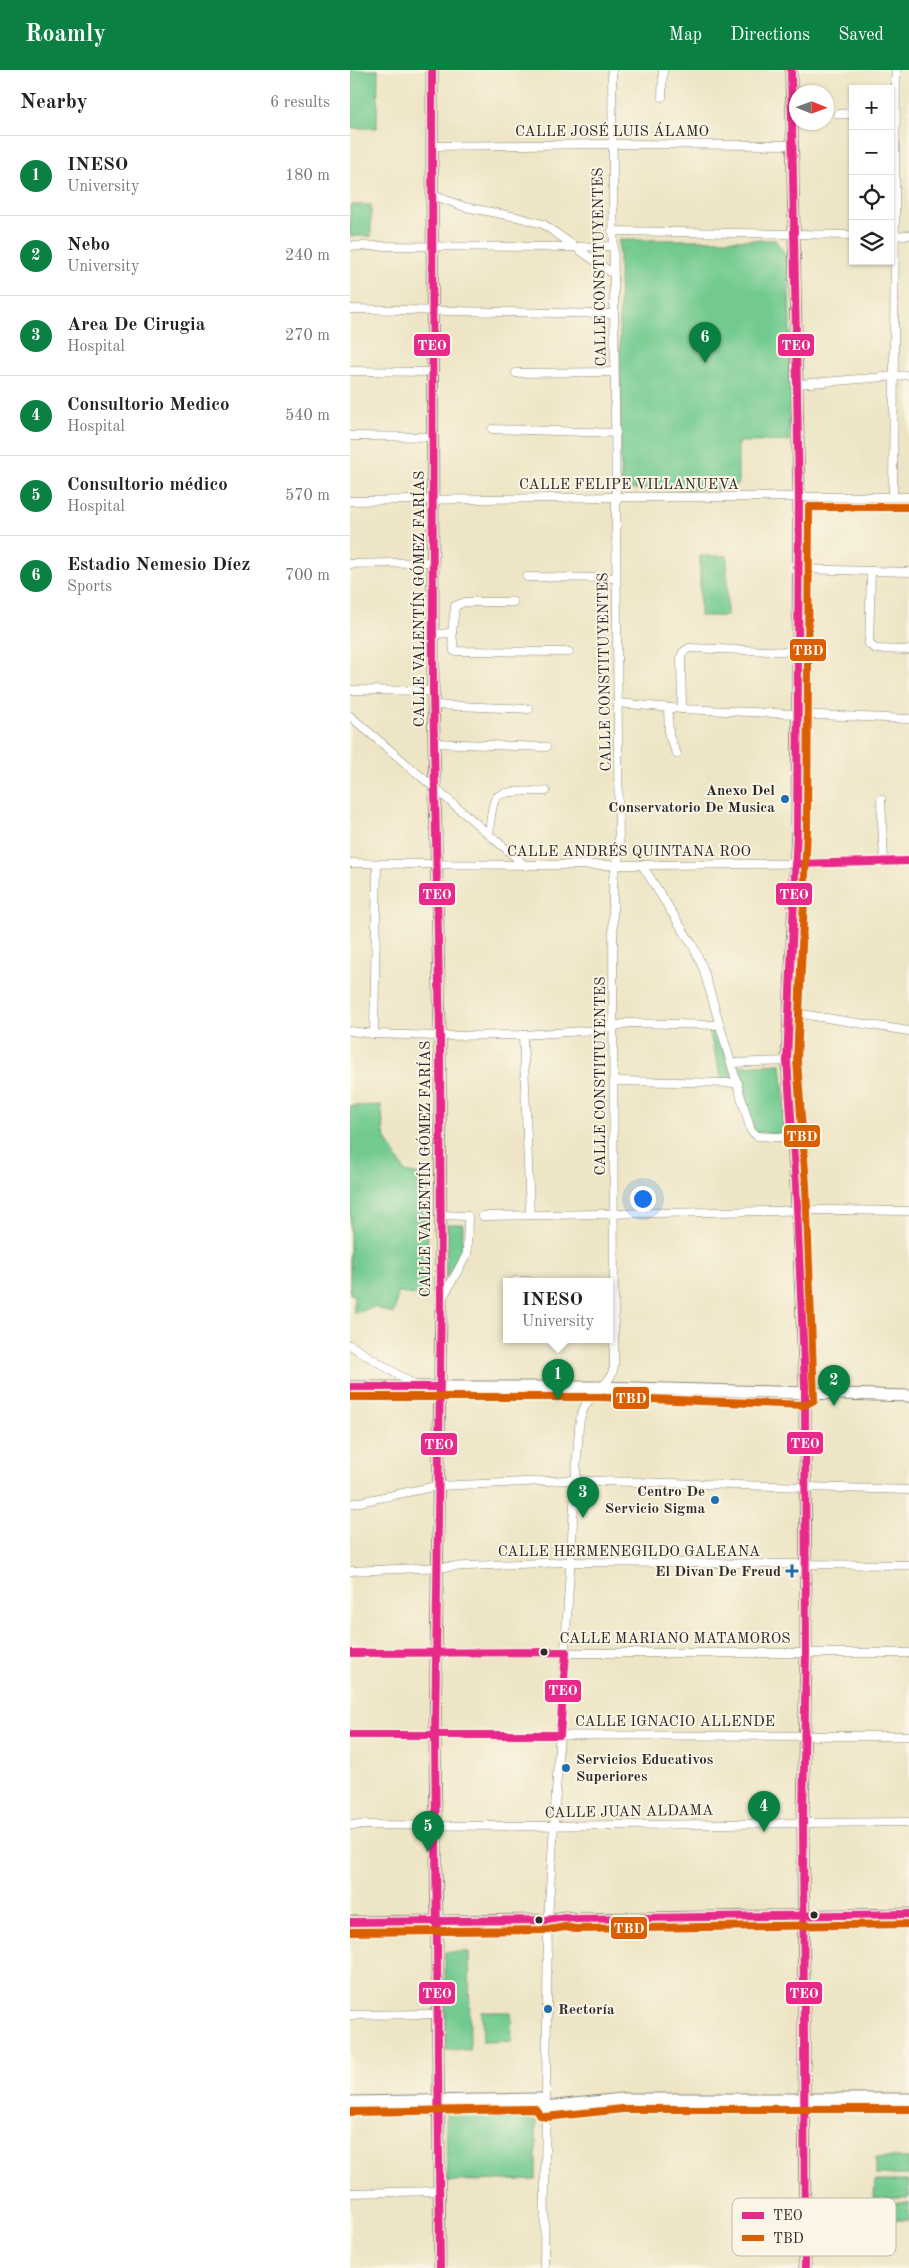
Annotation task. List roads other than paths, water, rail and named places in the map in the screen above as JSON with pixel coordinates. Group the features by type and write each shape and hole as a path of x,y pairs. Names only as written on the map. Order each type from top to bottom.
{"main road":[{"name":"CALLE VALENTÍN GÓMEZ FARÍAS","path":"432,70 433,691 440,1036 441,1301 435,1653 435,1921 440,2268"},
{"path":"792,70 792,145 799,384 799,569 795,864 787,1061 798,1210 805,1395 806,1653 803,1822 804,2198"},
{"path":"350,1387 600,1387 805,1395 909,1396"},
{"path":"350,1922 548,1920 565,1917 576,1919 803,1914 909,1914"},
{"path":"350,2102 540,2099 546,2107 803,2099 909,2099"}],"street":[{"name":"CALLE CONSTITUYENTES","path":"612,70 612,273 616,433 618,704 617,866 613,879 614,1214 612,1278"},
{"path":"662,70 662,97"},
{"path":"894,99 896,70"},
{"path":"838,114 849,114"},
{"path":"892,220 893,130"},
{"name":"CALLE JOSÉ LUIS ÁLAMO","path":"431,146 611,144 792,145"},
{"path":"432,192 435,196 472,209 537,222 612,273"},
{"path":"612,231 849,235"},
{"path":"894,236 909,235"},
{"path":"350,246 576,248 612,246"},
{"path":"892,265 893,497"},
{"path":"350,310 613,314"},
{"path":"350,371 433,372"},
{"path":"516,373 614,372"},
{"path":"799,384 909,375"},
{"path":"492,429 616,433"},
{"path":"350,436 433,437"},
{"name":"CALLE FELIPE VILLANUEVA","path":"350,501 616,497 909,497"},
{"path":"350,564 434,562"},
{"path":"799,569 909,572"},
{"path":"871,571 869,642 873,648 909,650"},
{"path":"527,577 616,578"},
{"path":"512,602 457,604 453,612 452,648 458,652 569,652"},
{"path":"434,634 452,633"},
{"path":"682,709 681,657 683,652 689,648 797,652"},
{"path":"350,690 433,691"},
{"path":"618,704 682,709 909,718"},
{"path":"434,705 529,709"},
{"path":"668,708 669,736 677,754"},
{"path":"350,716 526,866"},
{"path":"434,743 546,747"},
{"path":"489,834 494,801 499,795 508,792 546,792"},
{"path":"881,799 884,862"},
{"name":"CALLE ANDRÉS QUINTANA ROO","path":"350,863 617,866 909,861"},
{"path":"374,1034 377,864"},
{"path":"642,865 693,946 706,976 752,1132 757,1136 793,1138"},
{"path":"788,1012 909,1031"},
{"path":"350,1031 374,1034 440,1036 523,1035 598,1030 635,1023 720,1025"},
{"path":"523,1035 530,1215"},
{"path":"732,1063 787,1061"},
{"path":"614,1081 738,1083"},
{"path":"482,1216 798,1210 909,1211"},
{"path":"440,1216 468,1216 468,1254 441,1301"},
{"name":"CALLE CONSTITUYENTES","path":"544,2268 548,1920 572,1562 575,1480 581,1411 588,1399 608,1381 613,1371 613,1343"},
{"path":"350,1345 418,1387"},
{"path":"350,1504 437,1486 575,1480 909,1490"},
{"name":"CALLE HERMENEGILDO GALEANA","path":"350,1571 572,1562 909,1565"},
{"name":"CALLE MARIANO MATAMOROS","path":"350,1653 909,1653"},
{"name":"CALLE IGNACIO ALLENDE","path":"350,1735 909,1736"},
{"name":"CALLE JUAN ALDAMA","path":"350,1825 554,1826 909,1822"},
{"path":"350,2015 437,2014"},
{"path":"350,2193 439,2192"}],"place":[{"name":"Estadio Nemesio Díez","path":"705,363"},
{"name":"Anexo Del Conservatorio De Musica","path":"785,799"},
{"name":"INESO","path":"558,1400"},
{"name":"Nebo","path":"834,1406"},
{"name":"Centro De Servicio Sigma","path":"715,1500"},
{"name":"Area De Cirugia","path":"583,1518"},
{"name":"El Divan De Freud","path":"792,1571"},
{"name":"Servicios Educativos Superiores","path":"566,1768"},
{"name":"Consultorio Medico","path":"764,1832"},
{"name":"Consultorio médico","path":"428,1852"},
{"name":"Rectoría","path":"548,2009"}]}
